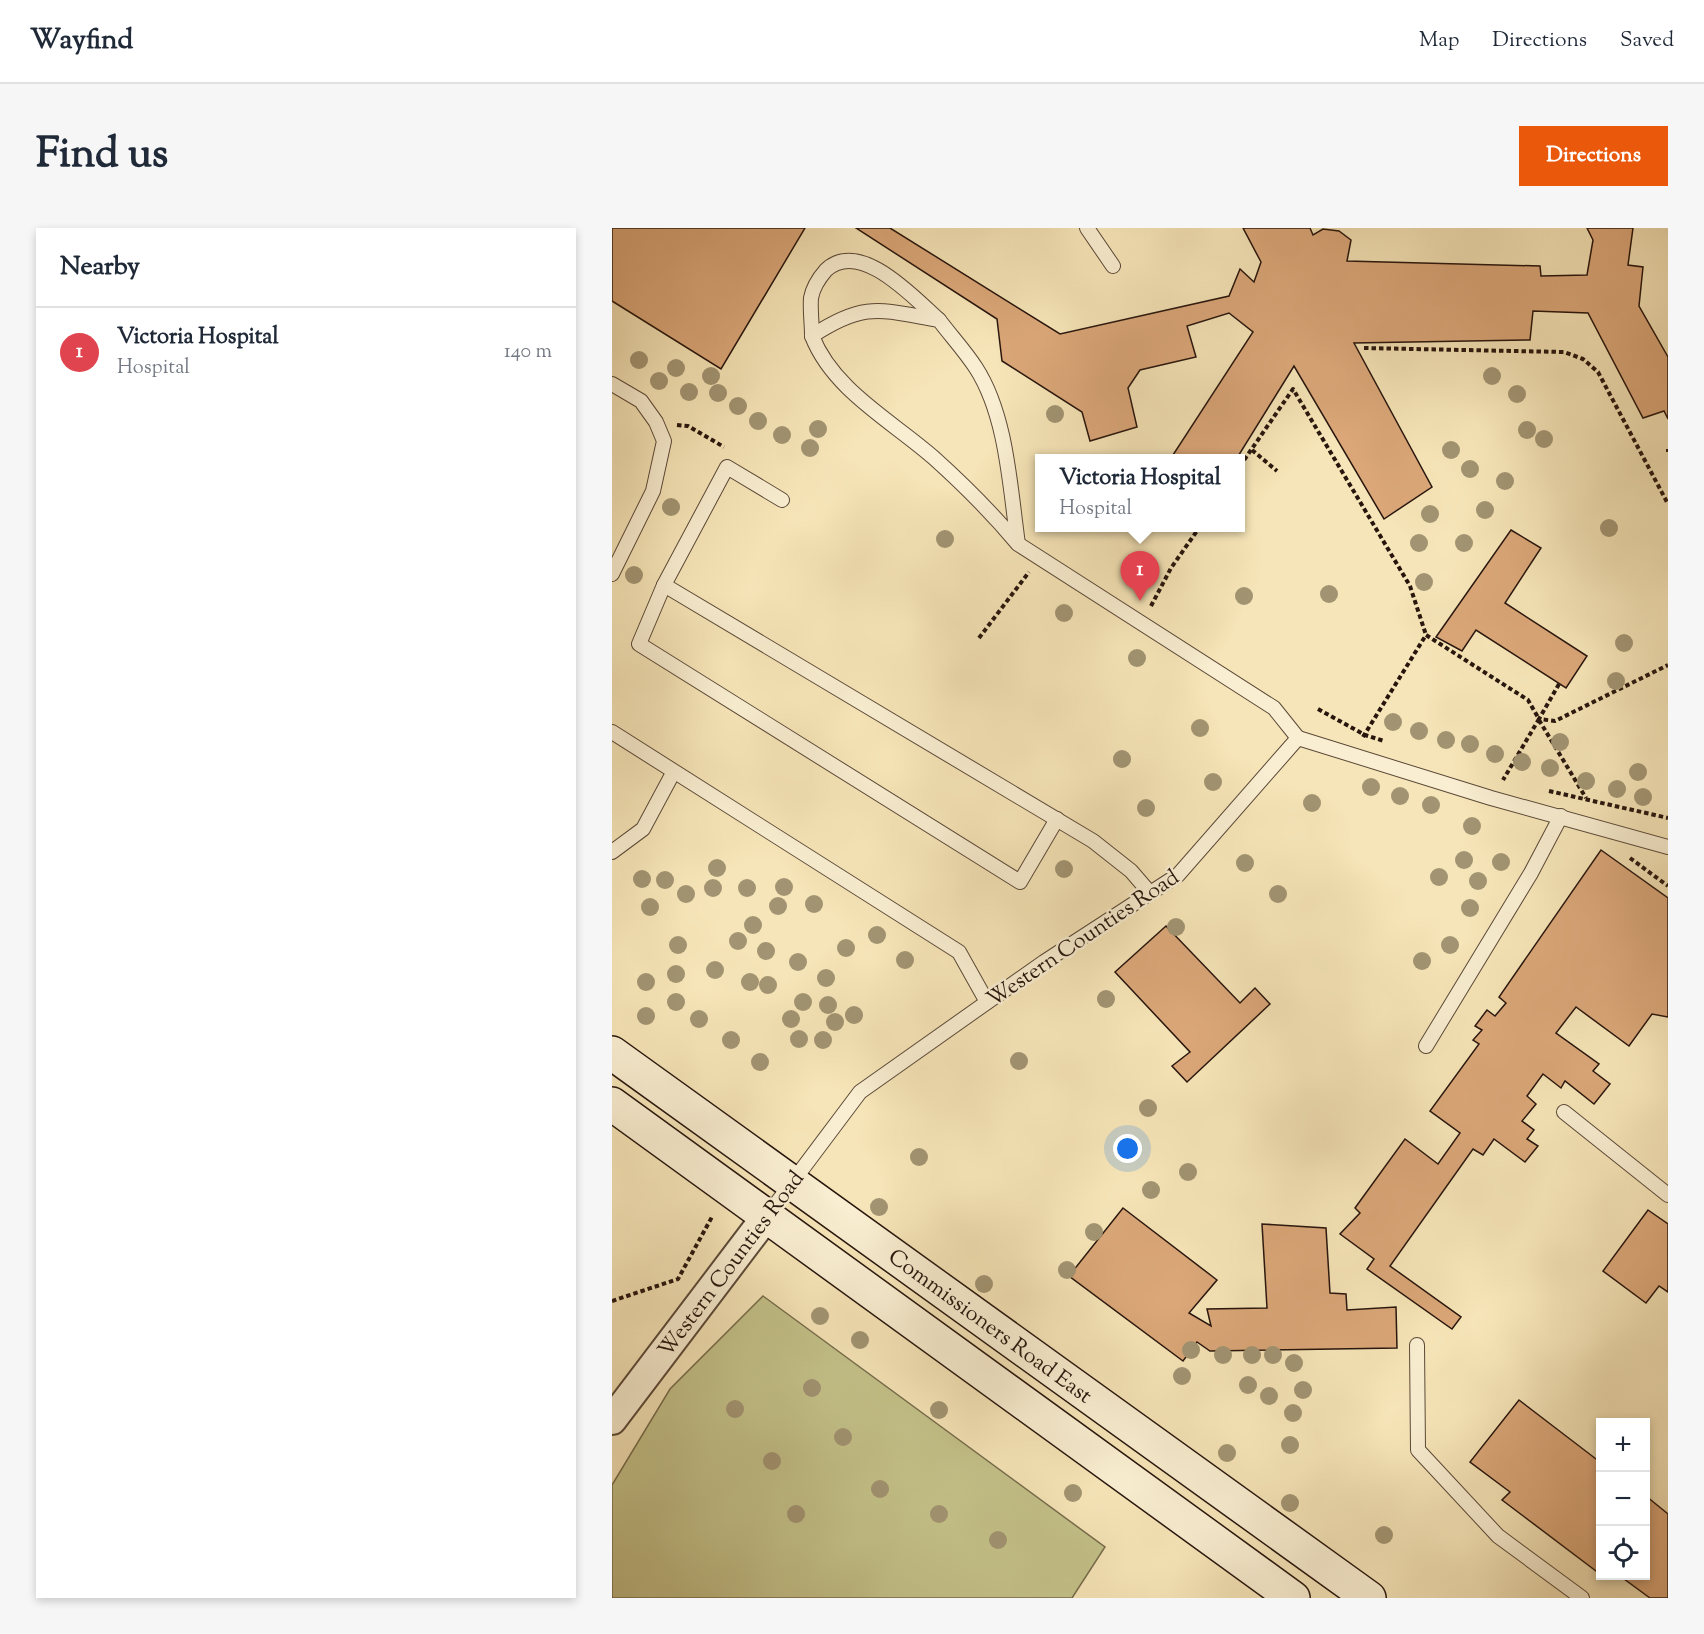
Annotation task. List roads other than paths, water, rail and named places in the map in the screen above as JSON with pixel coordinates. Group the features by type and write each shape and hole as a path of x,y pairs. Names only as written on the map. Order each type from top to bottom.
{"main road":[{"name":"Commissioners Road East","path":"612,1053 1369,1598"},
{"name":"Commissioners Road East","path":"612,1104 1293,1598"}],"street":[{"name":"Western Counties Road","path":"612,1420 766,1217"}],"lane":[{"path":"1088,228 1113,266"},
{"path":"1018,544 1004,446 996,414 977,369 939,320 879,270 854,259 833,264 818,278 812,297 812,336 819,354 843,383 934,458 987,508 1018,544 1274,708 1298,738 1491,798 1668,847"},
{"path":"812,336 838,318 874,309 939,320"},
{"path":"612,384 641,401 656,422 664,441 653,491 612,574"},
{"path":"782,500 727,467 664,585 639,644 1020,882 1057,819"},
{"path":"664,585 1093,841 1131,871 1150,893"},
{"path":"612,732 673,773 959,952 987,1002"},
{"name":"Western Counties Road","path":"766,1217 860,1092 987,1002 1178,874 1298,738"},
{"path":"612,852 643,829 673,773"},
{"path":"1426,1046 1531,873 1561,816"},
{"path":"1564,1112 1668,1195"},
{"path":"1417,1345 1419,1450 1498,1536 1582,1598"}],"place":[{"name":"Victoria Hospital","path":"1140,601"}]}
